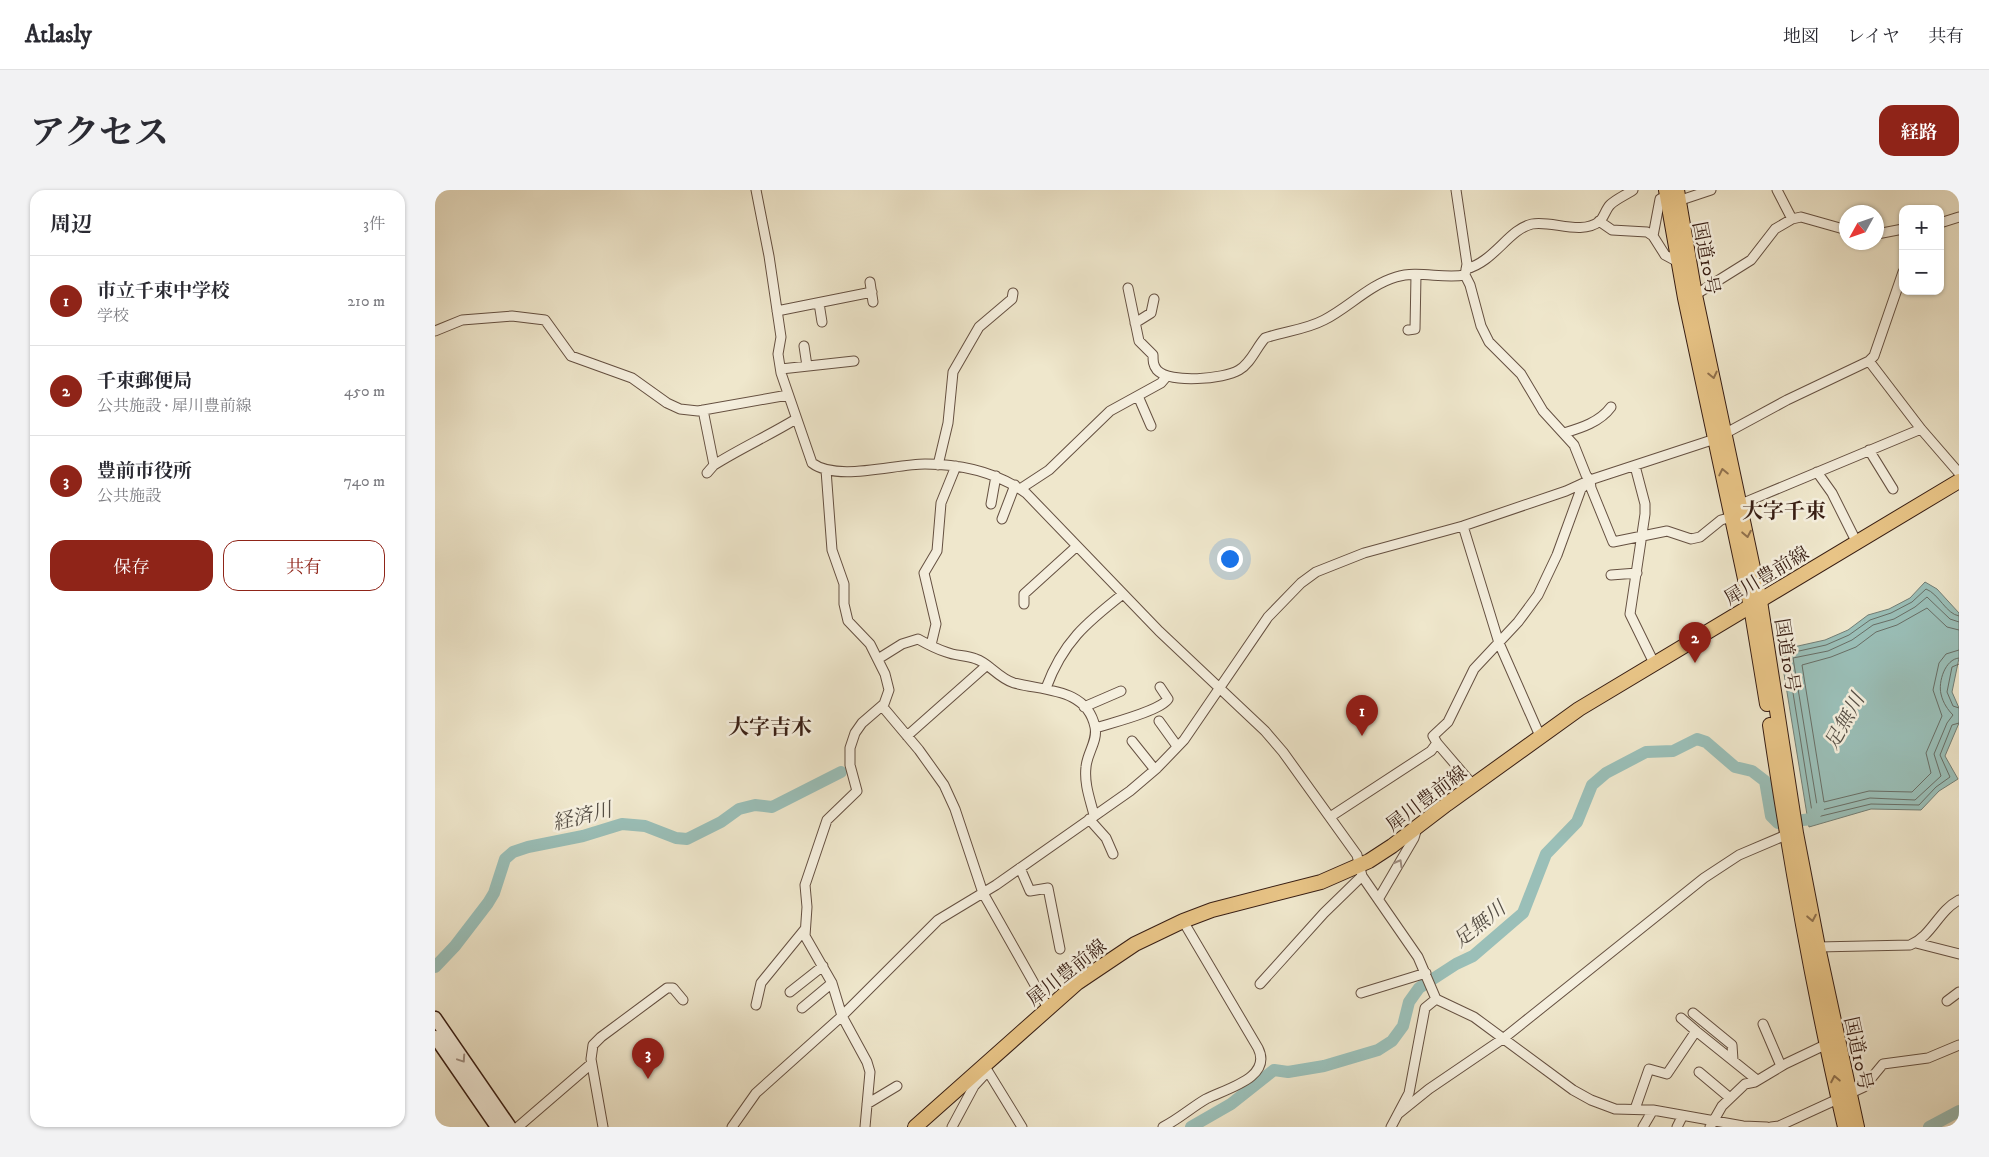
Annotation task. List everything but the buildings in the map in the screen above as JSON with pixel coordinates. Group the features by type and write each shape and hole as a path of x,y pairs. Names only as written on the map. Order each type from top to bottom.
{"main road":[{"name":"国道10号","path":"1672,194 1678,262 1720,436 1741,504 1786,836 1807,948 1827,1044 1844,1098 1857,1127"},
{"name":"国道10号","path":"1672,194 1695,295 1732,517 1756,604 1844,1098 1845,1127"},
{"name":"犀川豊前線","path":"915,1127 985,1068 1077,983 1113,957 1166,927 1212,910 1362,870 1473,785 1579,709 1959,481"},
{"path":"435,1018 510,1127"},
{"path":"435,1037 495,1127"}],"street":[{"path":"756,190 781,337 778,354 781,369 812,463 820,470 837,472 925,464 956,466 985,472 1017,487 1218,688 1271,738 1357,855 1362,870 1426,973 1436,999 1474,1017 1573,1090 1591,1100 1615,1109 1653,1110 1712,1124 1779,1126 1844,1098 1864,1087 1883,1064 1928,1058 1959,1045"},
{"path":"1456,190 1465,272 1481,326 1489,342 1514,366 1543,411 1574,445 1586,475 1590,480 1591,488 1613,542 1643,538 1667,532 1691,539 1707,533 1726,517 1732,517 1741,504 1921,429"},
{"path":"1127,288 1139,342 1153,355 1157,370 1167,376 1214,378 1226,376 1240,370 1250,360 1265,338 1297,331 1323,321 1384,282 1397,276 1453,277 1488,259 1517,233 1532,224 1586,226 1599,221 1611,205 1633,190"},
{"path":"1653,236 1660,199 1672,194 1711,190"},
{"path":"1777,190 1791,219"},
{"path":"1695,295 1751,260 1775,229 1791,219 1801,217 1839,228"},
{"path":"1944,222 1959,217"},
{"path":"1599,221 1612,230 1647,232 1653,236 1665,255 1678,262"},
{"path":"1884,233 1899,230"},
{"path":"1408,330 1415,329 1416,275"},
{"path":"870,282 873,302"},
{"path":"732,1127 756,1093 843,1016 938,920 1020,868 1130,791 1157,768 1177,746 1268,617 1297,587 1316,572 1364,553 1463,526 1720,436 1869,361 1873,356 1899,283"},
{"path":"777,311 871,292"},
{"path":"938,465 948,423 953,372 979,328 1012,299 1013,292"},
{"path":"1135,323 1151,313 1154,299"},
{"path":"819,303 822,322"},
{"path":"435,331 461,320 512,316 537,317 545,320 571,356 632,378 667,403 680,409 703,410 788,395"},
{"path":"804,346 807,366"},
{"path":"781,369 854,361"},
{"path":"1869,361 1921,429 1959,473"},
{"path":"1002,519 1017,487 1049,470 1110,412 1161,382 1167,376"},
{"path":"1138,396 1151,426"},
{"path":"1564,433 1585,426 1607,412 1611,407"},
{"path":"703,410 714,465"},
{"path":"707,473 714,465 746,445 758,442 796,419"},
{"path":"1869,450 1893,489"},
{"path":"931,645 935,624 924,573 937,551 941,503 956,466"},
{"path":"1635,466 1645,504 1643,538 1630,614 1654,663"},
{"path":"826,470 832,550 844,584 844,604 848,621 854,630 870,644 878,659 889,690 882,706 862,723 855,733 850,748 850,765 857,791 827,820 805,886 807,907 805,936 833,983 843,1016 867,1062 870,1072 865,1127"},
{"path":"1817,472 1832,493 1857,542"},
{"path":"991,504 996,476"},
{"path":"1473,785 1433,736 1448,722 1474,668 1518,622 1538,595 1557,556 1581,489 1590,480"},
{"path":"1463,526 1499,643 1540,736"},
{"path":"1024,604 1024,594 1077,546"},
{"path":"1611,575 1637,573"},
{"path":"1046,688 1059,658 1075,634 1123,594"},
{"path":"878,659 918,639 947,653 978,659 997,675 1013,682 1046,688 1072,696 1084,706 1096,728 1095,740 1085,766 1086,785 1092,817 1106,838 1113,854"},
{"path":"907,736 986,666"},
{"path":"1096,728 1148,711 1165,703 1168,699 1160,687"},
{"path":"1084,706 1121,691"},
{"path":"882,706 944,785 955,809 983,893 1048,1008"},
{"path":"1159,721 1177,746"},
{"path":"1132,741 1151,766 1157,768"},
{"path":"1330,817 1431,751 1437,743"},
{"path":"1379,898 1414,838 1417,828"},
{"path":"1398,1114 1429,1089 1504,1038 1704,878 1739,855 1786,836"},
{"path":"1020,868 1030,891 1048,888 1060,949"},
{"path":"1260,984 1362,870"},
{"path":"1818,947 1910,946 1922,940 1947,907 1959,900"},
{"path":"1163,1127 1173,1125 1207,1098 1225,1092 1247,1079 1257,1071 1261,1061 1258,1048 1183,921"},
{"path":"757,1005 761,983 805,929"},
{"path":"1916,943 1959,954"},
{"path":"790,992 823,966"},
{"path":"1361,993 1426,973"},
{"path":"802,1008 833,983"},
{"path":"603,1127 591,1064 591,1051 597,1040 663,991 672,987 683,1000"},
{"path":"1947,1001 1959,992"},
{"path":"1391,1127 1409,1092 1421,1019 1425,1008 1436,999"},
{"path":"1693,1012 1732,1045 1733,1060"},
{"path":"1681,1018 1757,1080"},
{"path":"1763,1024 1781,1066"},
{"path":"1635,1109 1649,1068 1667,1074 1695,1031"},
{"path":"1712,1124 1730,1098 1745,1084 1757,1080 1827,1044"},
{"path":"518,1127 591,1064"},
{"path":"952,1127 985,1068 1022,1127"},
{"path":"1699,1072 1730,1098"},
{"path":"867,1104 897,1086"},
{"path":"1643,1127 1653,1110"},
{"path":"1677,1127 1682,1117"}],"water":[{"path":"1925,582 1937,589 1959,613 1959,658 1952,692 1959,708 1959,723 1945,756 1958,779 1939,791 1921,810 1871,809 1809,827 1779,643 1782,640 1798,646 1825,640 1848,630 1868,615 1889,609 1910,598"}],"waterway":[{"name":"足無川","path":"1191,1127 1231,1104 1274,1070 1288,1072 1324,1066 1378,1050 1392,1041 1403,1026 1409,1002 1419,988 1456,964 1473,956 1523,913 1546,854 1577,822 1592,785 1606,773 1646,752 1673,751 1697,739 1706,742 1735,767 1752,771 1765,781 1771,816 1778,823"},
{"name":"経済川","path":"435,967 455,946 488,903 494,893 505,859 513,852 528,847 583,836 622,824 645,826 676,838 687,839 721,822 739,809 755,805 772,807 841,772"},
{"name":"足無川","path":"1803,820 1812,819 1818,809"},
{"path":"1929,1127 1959,1111"}],"place":[{"name":"千束郵便局","path":"1695,663"},
{"name":"市立千束中学校","path":"1362,736"},
{"name":"豊前市役所","path":"648,1079"}],"district":[{"name":"大字千束","path":"1784,511"},
{"name":"大字吉木","path":"770,727"}]}
